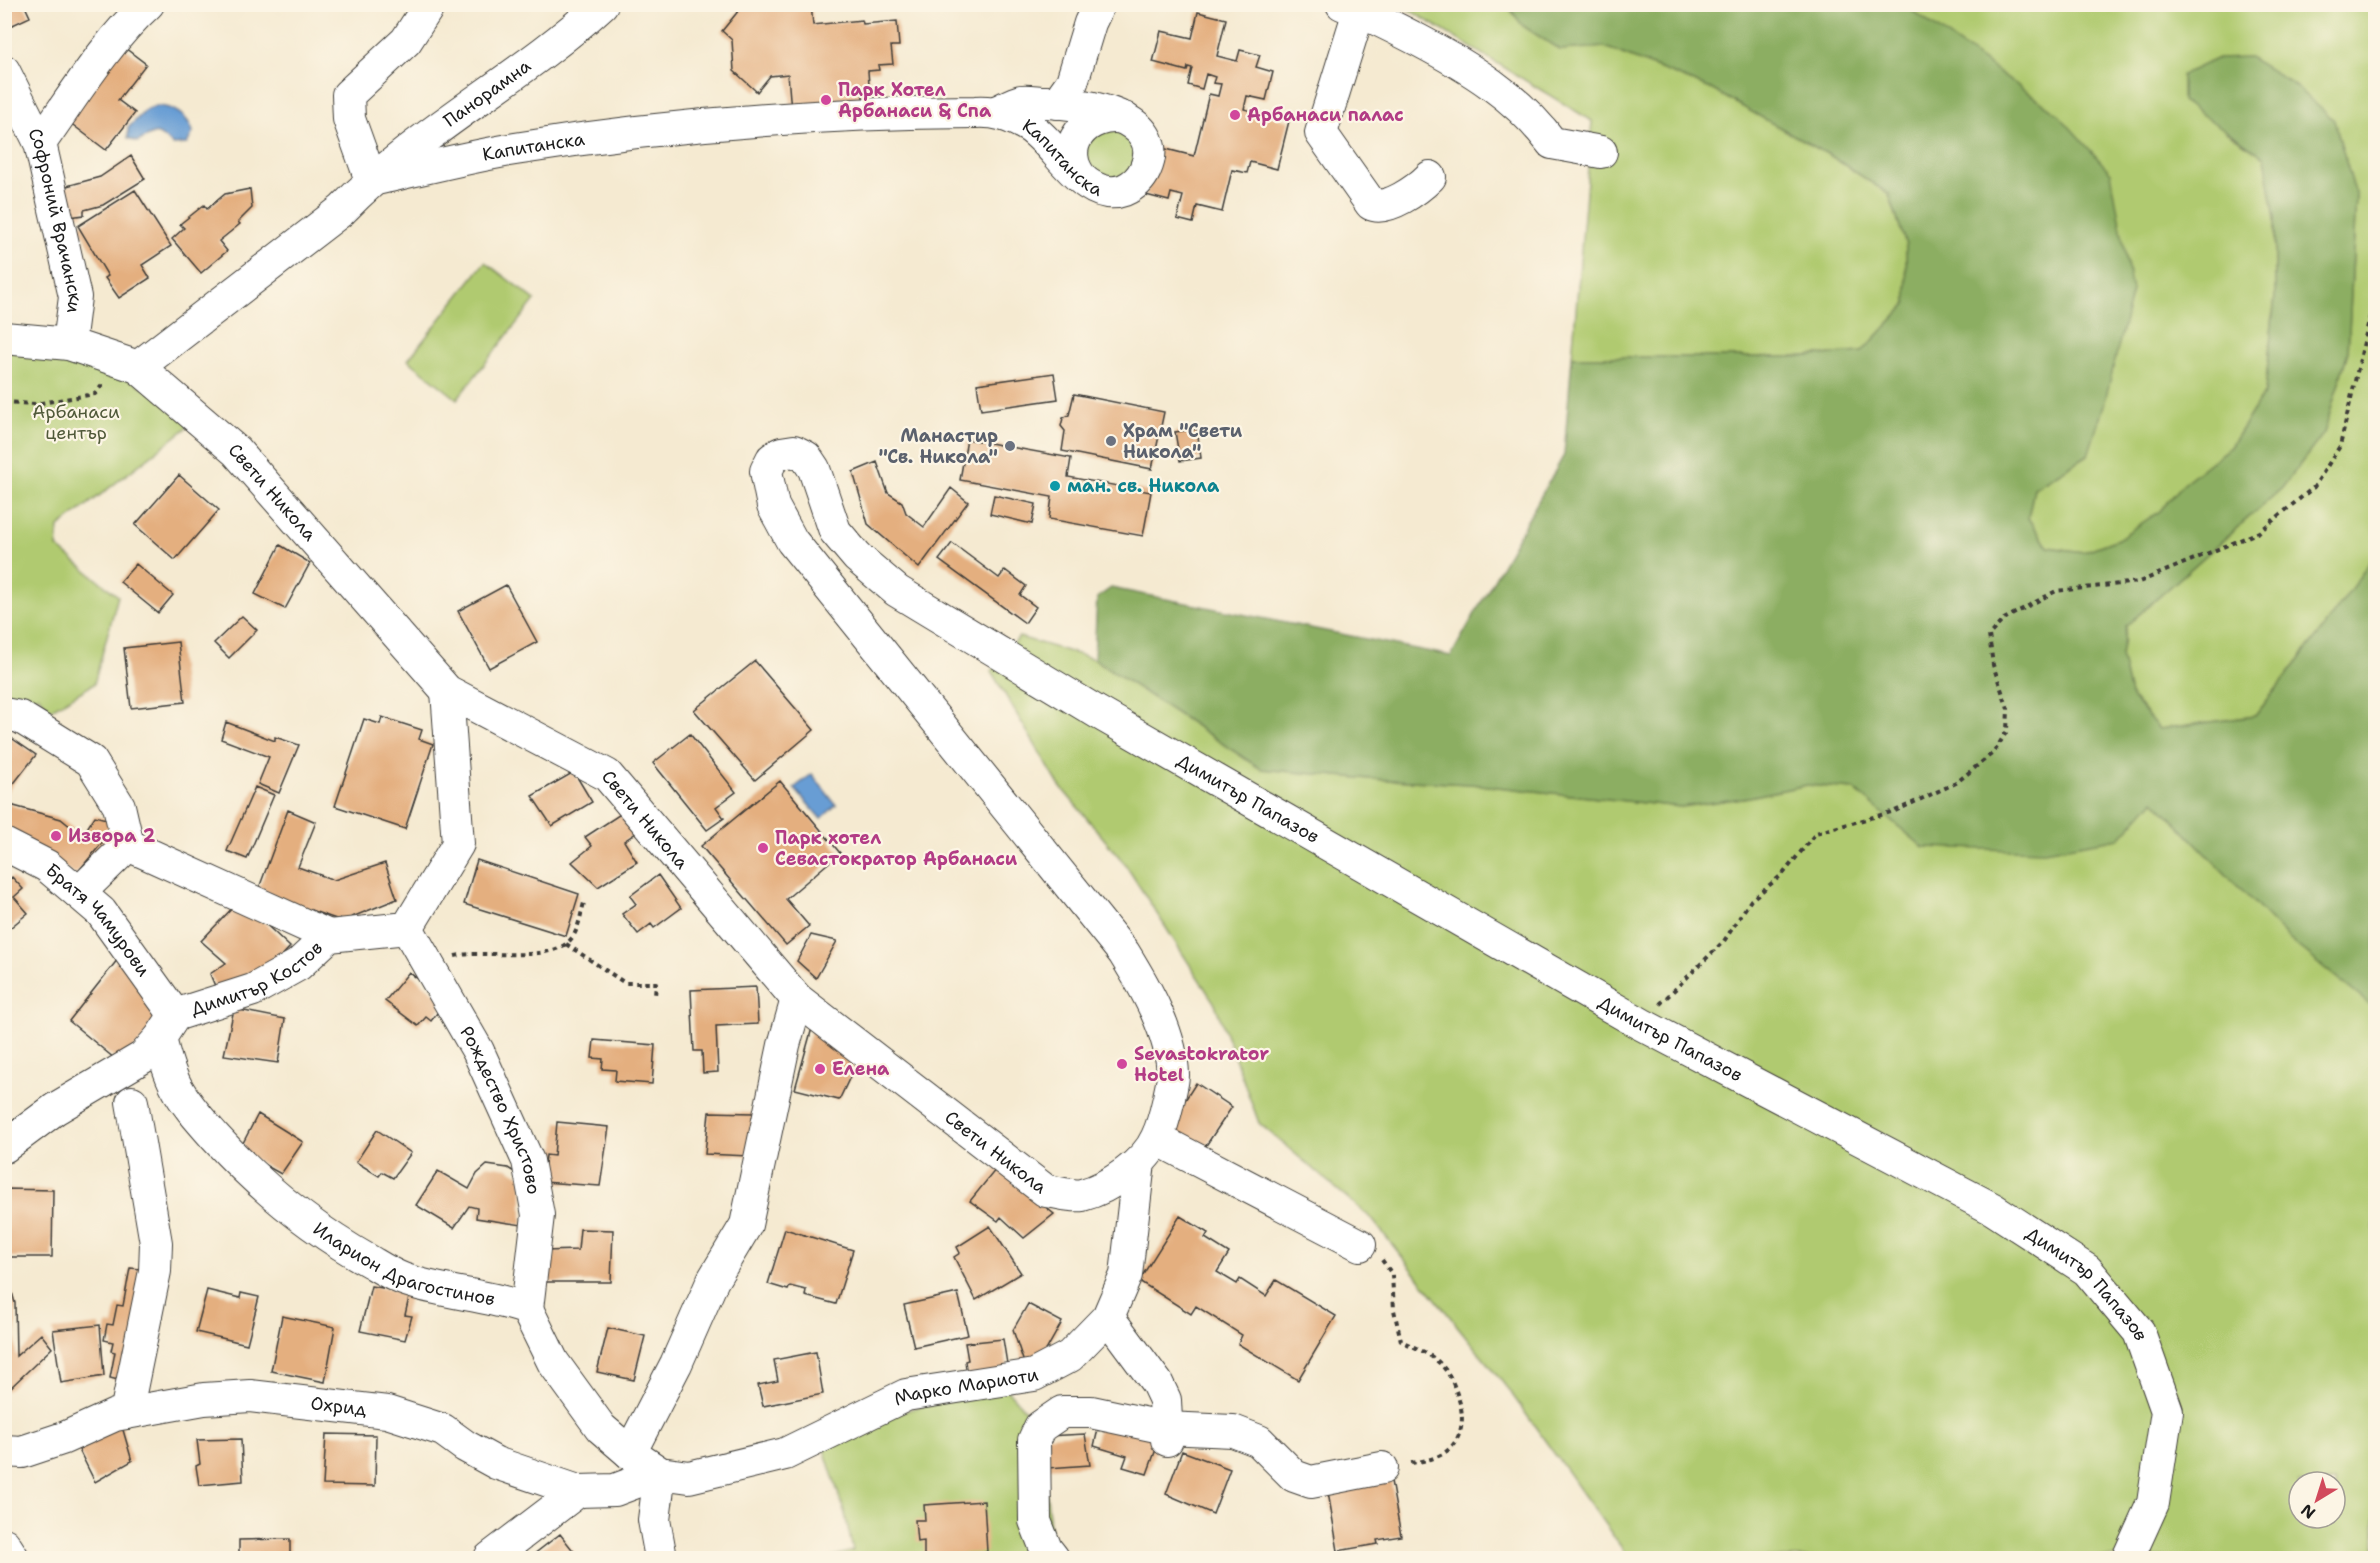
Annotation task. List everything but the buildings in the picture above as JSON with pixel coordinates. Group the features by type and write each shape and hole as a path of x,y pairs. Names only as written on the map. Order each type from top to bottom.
{"street":[{"path":"40,143 97,63 148,4"},
{"path":"129,364 342,210 371,180 349,119 348,95 406,41 430,4"},
{"name":"Панорамна","path":"371,180 589,17 602,4"},
{"path":"1057,103 1072,82 1098,4"},
{"path":"1430,177 1421,186 1385,206 1377,207 1371,204 1321,133 1351,8 1456,60 1492,84 1537,123 1552,143 1601,152"},
{"name":"Софроний Врачански","path":"4,71 40,143 75,297 69,344"},
{"name":"Капитанска","path":"371,180 513,149 646,132 915,112 998,111 1020,101 1094,107 1125,118 1135,124 1147,142 1149,153 1145,172 1130,187 1120,191 1098,190 1085,182 1030,127 998,111"},
{"path":"1085,182 1077,172 1073,159 1073,146 1078,134 1087,124 1099,118 1112,116 1125,118"},
{"name":"Свети Никола","path":"4,338 69,344 129,364 236,451 447,691 608,775 797,999 1046,1191 1080,1196 1108,1184 1148,1150"},
{"name":"Димитър Папазов","path":"1148,1150 1167,1107 1173,1076 1165,1035 1149,992 1124,953 792,541 773,506 766,477 768,465 772,459 787,451 800,453 806,457 814,469 835,531 857,557 897,591 1096,712 1641,1024 1993,1209 2087,1270 2139,1332 2167,1411 2153,1503 2128,1558"},
{"path":"407,928 458,844 451,774 447,691"},
{"path":"4,714 20,717 90,762 119,806 128,845"},
{"name":"Братя Чамурови","path":"4,844 47,866 101,912 168,1027"},
{"path":"80,893 128,845"},
{"path":"128,845 329,936"},
{"name":"Димитър Костов","path":"4,1147 56,1109 143,1057 168,1027 253,990 298,965 329,936 407,928"},
{"name":"Рождество Христово","path":"407,928 478,1051 528,1161 538,1215 527,1309"},
{"path":"630,1453 676,1364 713,1280 746,1224 784,1045 797,999"},
{"name":"Иларион Драгостинов","path":"168,1027 166,1063 182,1096 195,1115 232,1155 294,1212 344,1247 402,1279 453,1293 504,1300 527,1309"},
{"path":"56,1109 182,1096"},
{"path":"126,1413 155,1271 156,1243 132,1102"},
{"path":"1148,1150 1360,1245"},
{"name":"Марко Мариоти","path":"660,1473 689,1477 785,1454 906,1395 1034,1375 1070,1356 1108,1317 1126,1275 1148,1150"},
{"path":"527,1309 553,1362 601,1428 630,1453 660,1473 654,1520 661,1558"},
{"path":"1108,1317 1157,1383 1165,1400 1166,1434"},
{"name":"Охрид","path":"4,1451 22,1452 64,1438 114,1414 204,1399 250,1396 387,1412 443,1430 465,1446 496,1463 578,1491 615,1490 660,1473"},
{"path":"1053,1558 1046,1549 1035,1521 1034,1440 1040,1427 1062,1412 1091,1412 1166,1434 1233,1431 1259,1442 1294,1476 1311,1482 1382,1468"},
{"path":"490,1558 578,1491"},
{"path":"4,1544 13,1558"}],"path":[{"path":"1641,1024 1724,941 1751,900 1784,874 1816,833 1895,811 1956,783 1994,752 2007,731 2008,709 1993,665 1989,635 2004,619 2056,591 2139,582 2259,532 2314,487 2340,446 2376,290"},
{"path":"4,402 35,404 95,394 129,364"},
{"path":"428,962 468,953 537,955 566,944 573,938 585,900"},
{"path":"566,944 625,982 656,983 655,996"},
{"path":"1360,1245 1377,1254 1392,1274 1394,1310 1401,1341 1431,1357 1445,1368 1461,1406 1464,1421 1459,1437 1452,1447 1434,1458 1382,1468"}],"green space":[{"path":"1401,5 1507,5 1523,26 1560,50 1605,47 1711,89 1831,156 1889,194 1906,245 1907,304 1862,352 1792,357 1572,357 1592,121"},
{"path":"1507,5 1904,5 2058,114 2111,173 2132,291 2104,405 2088,455 2034,488 2028,518 2048,547 2083,552 2118,539 2160,511 2184,483 2230,447 2265,392 2275,296 2275,218 2265,157 2182,101 2182,75 2218,58 2249,57 2289,81 2334,120 2356,196 2348,351 2324,433 2282,488 2126,626 2121,655 2130,695 2159,729 2255,716 2319,634 2375,555 2375,1009 2289,939 2154,800 2120,838 2044,851 1923,847 1854,789 1807,785 1749,797 1681,807 1471,784 1371,779 1261,769 1094,659 1097,598 1111,588 1451,656 1564,455 1572,357 1792,357 1862,352 1907,304 1906,245 1889,194 1831,156 1711,89 1605,47 1560,50 1523,26"},
{"path":"1904,5 2375,5 2375,555 2319,634 2255,716 2159,729 2130,695 2121,655 2126,626 2282,488 2324,433 2348,351 2356,196 2334,121 2226,132 2265,157 2275,218 2275,296 2265,392 2230,447 2184,483 2160,511 2118,539 2083,552 2048,547 2028,519 2034,488 2088,455 2058,114"},
{"path":"1099,118 1149,153 1109,192 1073,146"},
{"path":"485,262 535,300 457,399 408,360"},
{"name":"Арбанаси център","path":"5,338 69,344 198,419 59,527 57,547 118,596 94,684 50,710 38,695 20,717 5,714"},
{"path":"1019,637 1094,659 1261,769 1371,779 1471,784 1681,807 1749,797 1807,785 1854,789 1923,847 2154,800 2289,939 2375,1009 2375,1558 1629,1558 1511,1393 1371,1218 1259,1123 1215,1004 1125,864 1059,785 991,671"},
{"path":"1000,1382 1040,1427 1053,1558 827,1558 853,1551 845,1514 820,1437"}],"water":[{"path":"156,106 168,108 183,116 193,132 187,144 173,145 155,133 137,142 128,138 128,128 146,110"},
{"path":"812,774 836,805 821,819 794,788"}],"place":[{"name":"Парк Хотел Арбанаси & Спа","path":"826,100"},
{"name":"Арбанаси палас","path":"1235,115"},
{"name":"Храм \"Свети Никола\"","path":"1111,441"},
{"name":"Манастир \"Св. Никола\"","path":"1010,446"},
{"name":"ман. св. Никола","path":"1055,486"},
{"name":"Извора 2","path":"56,836"},
{"name":"Парк хотел Севастократор Арбанаси","path":"763,848"},
{"name":"Sevastokrator Hotel","path":"1122,1064"},
{"name":"Елена","path":"820,1069"}]}
